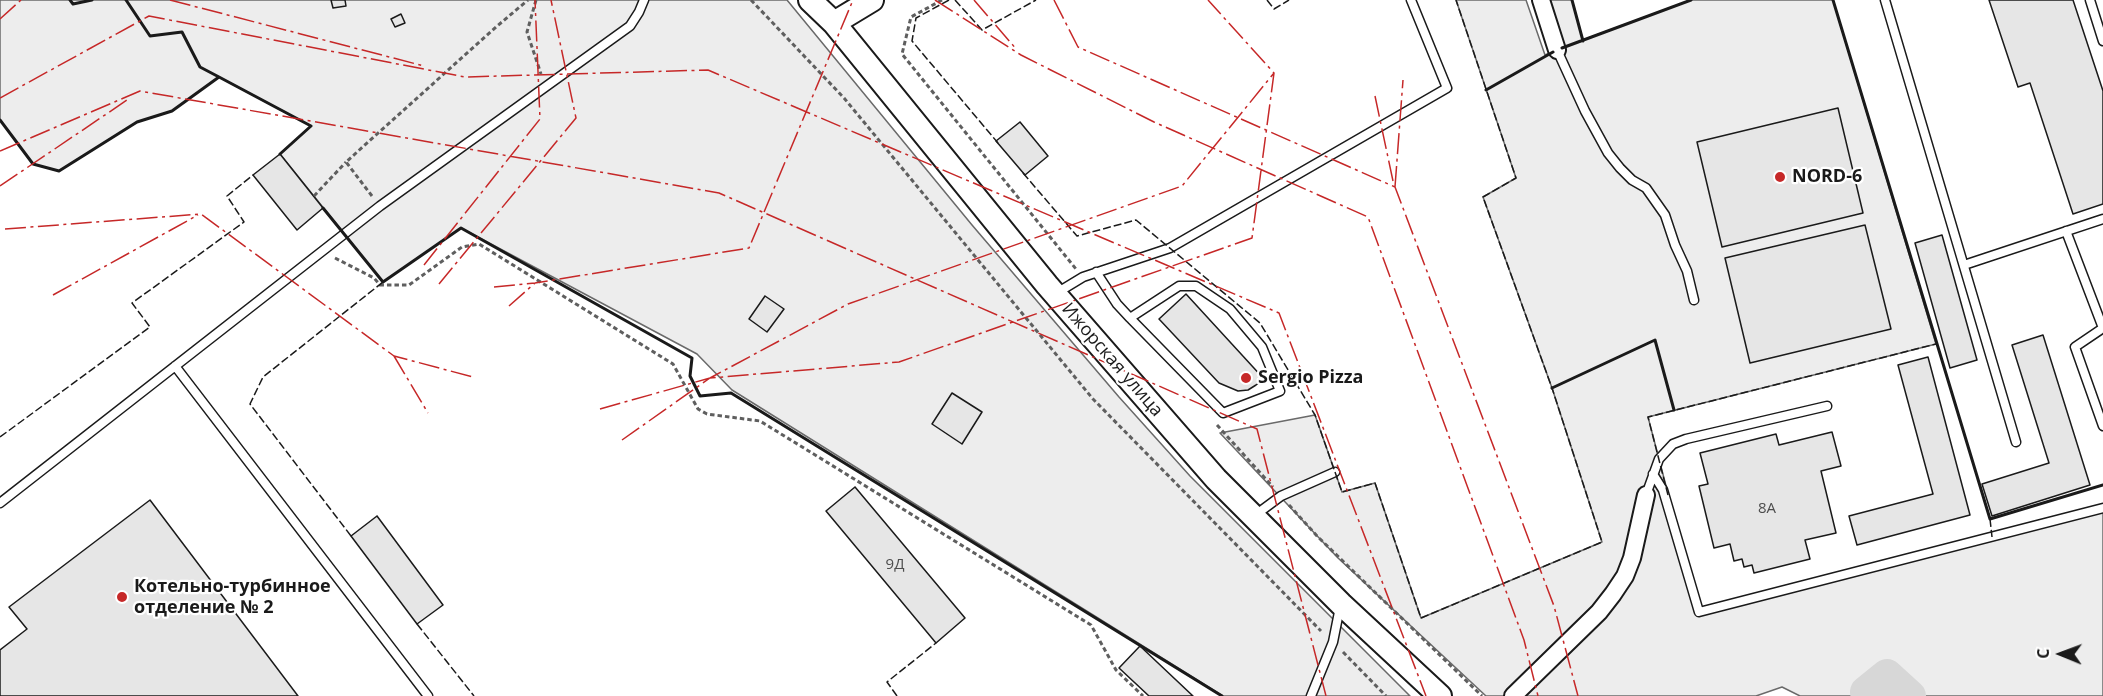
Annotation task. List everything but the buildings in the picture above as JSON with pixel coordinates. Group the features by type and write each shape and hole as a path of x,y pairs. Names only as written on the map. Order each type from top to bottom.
{"main road":[{"name":"Ижорская улица","path":"810,0 834,23 1055,294 1216,478 1341,604 1440,696"},
{"path":"834,23 872,0"}],"street":[{"path":"1541,0 1557,50"},
{"path":"1513,696 1599,612 1625,576 1632,558 1646,495"}],"lane":[{"path":"0,503 380,207 630,26 644,0"},
{"path":"1055,294 1083,277 1170,248 1447,88 1411,0"},
{"path":"1885,0 2016,442"},
{"path":"2090,0 2103,41"},
{"path":"1557,50 1585,111 1608,153 1620,168 1646,188 1665,215 1687,271 1694,300"},
{"path":"1964,265 2103,219"},
{"path":"2066,231 2103,328 2075,347 2103,426"},
{"path":"1096,272 1130,318 1223,413 1280,391 1262,347 1230,309 1196,286 1179,286 1130,318"},
{"path":"175,366 428,696"},
{"path":"1646,495 1662,454 1672,444 1827,406"},
{"path":"1253,516 1281,496 1335,472"},
{"path":"1653,474 1663,490 1699,612 2103,508"},
{"path":"1311,696 1333,642 1341,604"}],"path":[{"path":"314,196 346,162 528,0"},
{"path":"536,0 527,32 545,88"},
{"path":"752,0 844,98 1093,399 1386,696"},
{"path":"346,162 380,207"},
{"path":"323,251 374,278 380,285 409,285 462,247 479,244 673,364 698,409 707,414 760,422 1091,625 1116,669 1143,696"}],"shaded area":[{"path":"0,0 787,0 972,225 1119,397 1190,476 1410,696 1223,696 732,390 697,354 461,228 383,282 280,154 311,126 219,77 172,111 137,122 59,171 33,164 0,120"},
{"path":"1456,0 1526,0 1545,55 1561,48 1546,0 1572,0 1583,40 1691,0 1833,0 1936,344 1648,417 1699,612 2103,508 2103,696 1800,696 1782,687 1756,696 1486,696 1338,558 1220,433 1315,415 1342,492 1375,483 1421,618 1602,542 1552,388 1483,197 1516,178"}],"waterway":[{"path":"1866,692 1887,675 1910,696"}],"fence":[{"path":"949,0 916,18 912,41 998,143"},
{"path":"955,0 982,30 1036,0"},
{"path":"1267,0 1274,9 1289,0"},
{"path":"1023,173 1077,236 1136,220 1260,323 1315,415 1342,492 1375,483 1421,618 1602,542 1552,388 1483,197 1516,178 1456,0"},
{"path":"0,437 150,327 132,303 244,222 227,196 253,175"},
{"path":"351,536 250,404 263,377 383,282"},
{"path":"1668,495 1648,417 1936,344"},
{"path":"1990,519 1992,537"},
{"path":"417,624 474,696"},
{"path":"897,696 887,682 936,643"}],"wall":[{"path":"70,0 73,4 92,0"},
{"path":"126,0 150,36 182,32 200,67 219,77"},
{"path":"1572,0 1583,41"},
{"path":"1562,48 1691,0"},
{"path":"1833,0 1990,519 2103,485"},
{"path":"1486,90 1553,52"},
{"path":"0,120 33,164 59,171 137,122 172,111 219,77 311,126 280,154"},
{"path":"323,208 383,282 461,228 692,358 690,376 700,396 731,393 1222,696"},
{"path":"1552,388 1655,340 1674,410"}],"power":[{"path":"0,19 21,0"},
{"path":"170,0 424,66"},
{"path":"424,265 540,119 535,0"},
{"path":"439,284 576,118 551,0"},
{"path":"494,287 535,283 749,248 853,0"},
{"path":"935,0 1021,55 1154,122 1368,217 1524,640 1538,696"},
{"path":"974,0 1017,50"},
{"path":"1054,0 1078,47 1395,187 1554,606 1578,696"},
{"path":"600,409 710,378 899,362 1252,238 1274,73 1208,0"},
{"path":"0,98 149,16 465,77 708,70 1279,313 1426,696"},
{"path":"622,440 710,378 848,304 1182,186 1274,73"},
{"path":"1395,187 1403,80"},
{"path":"0,151 140,91 719,193 1257,429 1326,696"},
{"path":"1375,96 1393,181"},
{"path":"0,186 130,98"},
{"path":"5,229 201,214 394,356 473,377"},
{"path":"53,295 198,215"},
{"path":"509,306 535,283"},
{"path":"394,356 428,413"}],"place":[{"name":"NORD-6","path":"1780,177"},
{"name":"Sergio Pizza","path":"1246,378"},
{"name":"Котельно-турбинное отделение № 2","path":"122,597"}]}
